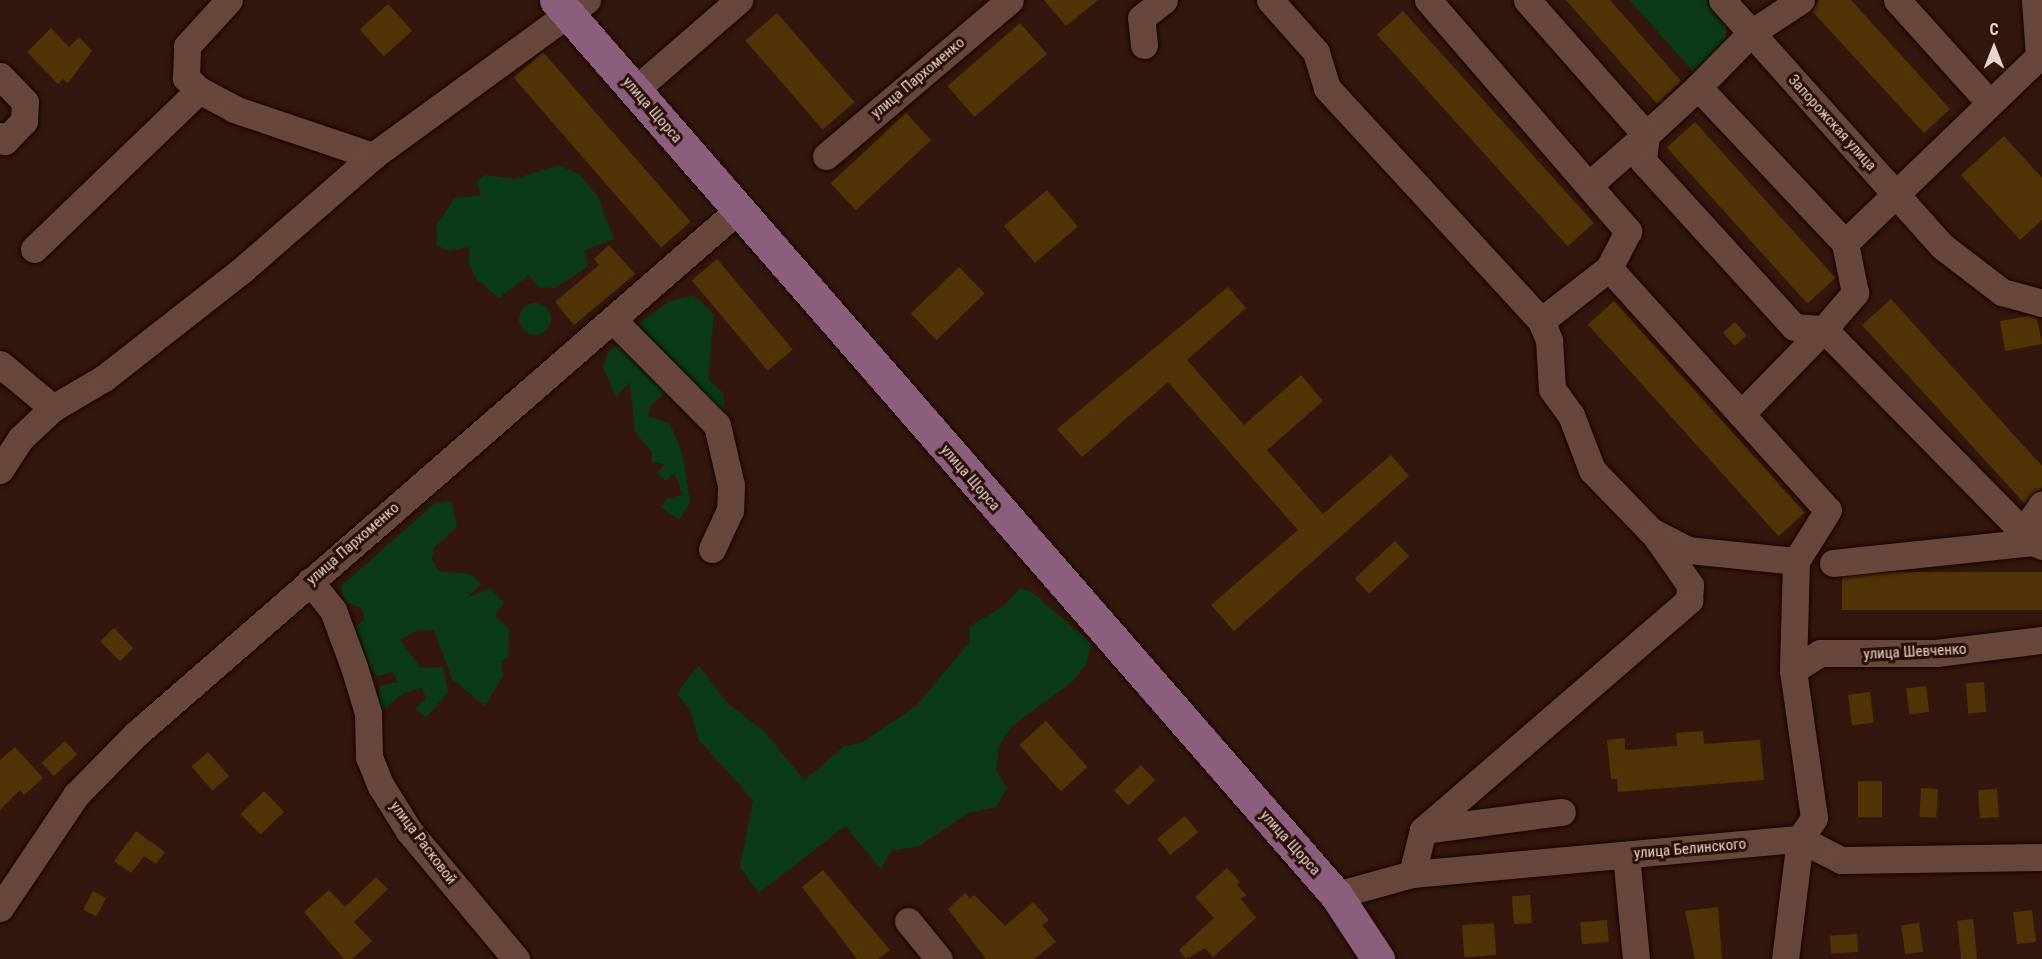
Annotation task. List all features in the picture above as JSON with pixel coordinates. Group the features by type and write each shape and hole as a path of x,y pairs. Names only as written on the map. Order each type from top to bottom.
{"main road":[{"name":"улица Щорса","path":"571,5 635,90 1336,895 1378,959"}],"street":[{"path":"229,0 188,46 186,78 199,90 234,110 373,156"},
{"path":"635,90 739,0"},
{"name":"улица Пархоменко","path":"826,156 1010,0"},
{"path":"1144,45 1141,18 1164,0"},
{"path":"1270,0 1316,52 1327,88 1540,321 1549,340 1552,389 1571,415 1592,470 1651,531 1690,585 1689,600 1481,786 1423,830 1412,874"},
{"path":"1428,0 1628,231 1609,268 1540,321"},
{"path":"1527,0 1647,135"},
{"name":"Запорожская улица","path":"1722,0 1942,246 2002,292 2042,303"},
{"path":"1588,185 1647,135 1751,33 1801,0"},
{"path":"1897,0 1979,91"},
{"path":"1845,243 2041,56 2036,0"},
{"path":"0,470 21,438 53,408 104,378 242,270 373,156 571,5"},
{"path":"0,76 25,102 24,121 5,141 0,136"},
{"path":"1698,87 1845,243 1855,293 1824,329 1741,414"},
{"path":"34,249 199,90"},
{"path":"1647,135 1643,161 1794,327 1824,329 2038,544"},
{"name":"улица Пархоменко","path":"0,908 76,795 310,581 614,321 739,209"},
{"path":"1609,268 1828,510 1796,561 1793,670 1814,818 1800,839 1785,959"},
{"path":"614,321 717,425 731,484 730,510 712,549"},
{"path":"0,364 53,408"},
{"path":"2038,544 2034,516 2042,504"},
{"path":"1651,531 1689,550 1796,561"},
{"path":"1833,563 2038,544"},
{"name":"улица Расковой","path":"310,581 333,610 354,667 368,712 369,757 381,786 409,831 516,959"},
{"name":"улица Шевченко","path":"1793,670 1820,653 1936,653 2042,640"},
{"path":"1481,786 1510,818"},
{"path":"1423,830 1562,812"},
{"path":"1800,839 1841,860 2042,856"},
{"name":"улица Белинского","path":"1336,895 1412,874 1800,839"},
{"path":"1626,855 1636,959"},
{"path":"908,921 939,959"}],"green space":[{"path":"1630,0 1706,0 1726,22 1726,43 1696,75"},
{"path":"558,165 579,174 598,197 614,239 585,250 588,266 574,276 554,288 538,287 529,275 499,298 477,280 468,262 470,247 449,251 436,245 437,224 455,198 481,195 476,182 485,175 515,179"},
{"path":"693,295 714,315 708,379 723,393 725,414 678,381 650,406 648,416 670,424 683,455 690,502 679,520 661,507 667,499 683,495 674,473 666,481 657,473 665,464 651,462 652,452 635,432 630,382 616,397 603,367 608,353 650,315 668,302"},
{"path":"535,303 546,308 551,319 546,330 535,335 524,330 519,319 524,308"},
{"path":"451,501 457,526 434,548 432,560 439,571 470,574 481,584 466,598 490,588 504,603 495,615 509,629 508,658 501,661 503,676 485,706 452,679 434,630 418,630 400,640 421,668 443,667 448,693 426,717 415,709 426,698 422,688 404,693 385,708 375,703 380,686 398,682 393,672 377,676 369,665 355,627 365,620 361,608 345,602 341,586 435,503"},
{"path":"1020,588 1032,592 1091,643 1087,663 1072,682 1012,726 999,746 996,770 1007,788 996,807 968,813 919,846 891,851 881,869 845,826 759,893 740,867 753,800 698,739 690,709 677,694 688,678 699,666 727,703 764,731 804,780 845,746 861,743 916,706 969,643 970,626 1004,606"}],"building":[{"path":"1044,0 1098,0 1066,26"},
{"path":"1566,0 1610,0 1681,81 1657,104"},
{"path":"1819,0 1851,0 1950,109 1924,133 1812,11"},
{"path":"388,4 412,31 384,56 360,29"},
{"path":"1403,11 1594,223 1568,246 1377,34"},
{"path":"777,13 854,102 823,130 745,41"},
{"path":"1020,23 1047,54 974,117 948,86"},
{"path":"51,28 69,47 79,37 92,51 68,83 63,79 58,84 27,52"},
{"path":"543,52 691,222 661,247 514,78"},
{"path":"906,113 931,140 856,210 831,183"},
{"path":"1695,122 1836,278 1807,303 1667,147"},
{"path":"2004,136 2042,178 2042,220 2020,240 1961,175"},
{"path":"1047,190 1078,227 1035,263 1004,226"},
{"path":"609,245 635,274 574,325 555,302 599,265 594,259"},
{"path":"717,259 793,349 768,371 692,280"},
{"path":"959,267 985,294 937,340 911,314"},
{"path":"1228,287 1246,308 1187,360 1244,425 1301,375 1323,401 1267,450 1323,514 1391,455 1409,476 1234,631 1211,605 1298,530 1168,382 1082,457 1057,429"},
{"path":"1891,299 2042,466 2042,488 2024,503 1862,325"},
{"path":"1614,301 1805,513 1779,536 1588,324"},
{"path":"2029,316 2037,318 2042,344 2005,351 2000,321"},
{"path":"1735,322 1747,336 1735,346 1723,332"},
{"path":"1395,541 1409,556 1369,594 1355,579"},
{"path":"1842,572 2042,572 2042,610 1842,610"},
{"path":"114,628 133,648 120,661 100,641"},
{"path":"1984,682 1986,712 1968,713 1966,683"},
{"path":"1926,686 1929,712 1909,714 1906,688"},
{"path":"1870,692 1874,723 1852,725 1848,695"},
{"path":"1046,721 1087,767 1061,791 1019,745"},
{"path":"1703,731 1704,744 1760,740 1764,780 1618,792 1617,779 1611,779 1607,740 1625,738 1625,750 1677,746 1676,733"},
{"path":"65,741 77,754 54,776 42,763"},
{"path":"15,747 43,778 24,795 20,790 0,810 0,760"},
{"path":"208,752 229,776 212,791 191,766"},
{"path":"1141,765 1155,780 1128,806 1114,790"},
{"path":"1858,781 1882,781 1882,817 1858,817"},
{"path":"1921,788 1938,789 1936,818 1919,817"},
{"path":"1997,789 1999,817 1980,818 1978,790"},
{"path":"264,791 284,812 260,835 240,814"},
{"path":"1185,816 1198,832 1170,855 1157,839"},
{"path":"136,831 165,852 156,864 144,856 131,873 114,861"},
{"path":"1227,868 1240,882 1237,885 1246,895 1241,899 1256,918 1213,957 1205,948 1186,959 1179,950 1214,918 1195,897"},
{"path":"823,870 890,950 878,959 857,959 802,887"},
{"path":"376,877 388,889 354,922 372,941 352,959 344,959 304,912 329,890 345,907"},
{"path":"93,891 106,898 96,917 83,910"},
{"path":"965,893 970,899 974,895 1005,926 1033,902 1049,920 1042,925 1056,942 1034,959 986,959 948,909"},
{"path":"1530,895 1532,923 1514,924 1512,896"},
{"path":"1718,907 1722,959 1695,959 1685,911"},
{"path":"2032,910 2036,942 2017,944 2013,912"},
{"path":"1973,919 1977,959 1961,959 1957,921"},
{"path":"1607,920 1609,942 1582,944 1580,922"},
{"path":"1494,923 1496,955 1464,957 1462,925"},
{"path":"1919,923 1923,952 1905,954 1901,926"},
{"path":"1857,934 1858,952 1831,953 1830,935"}]}
